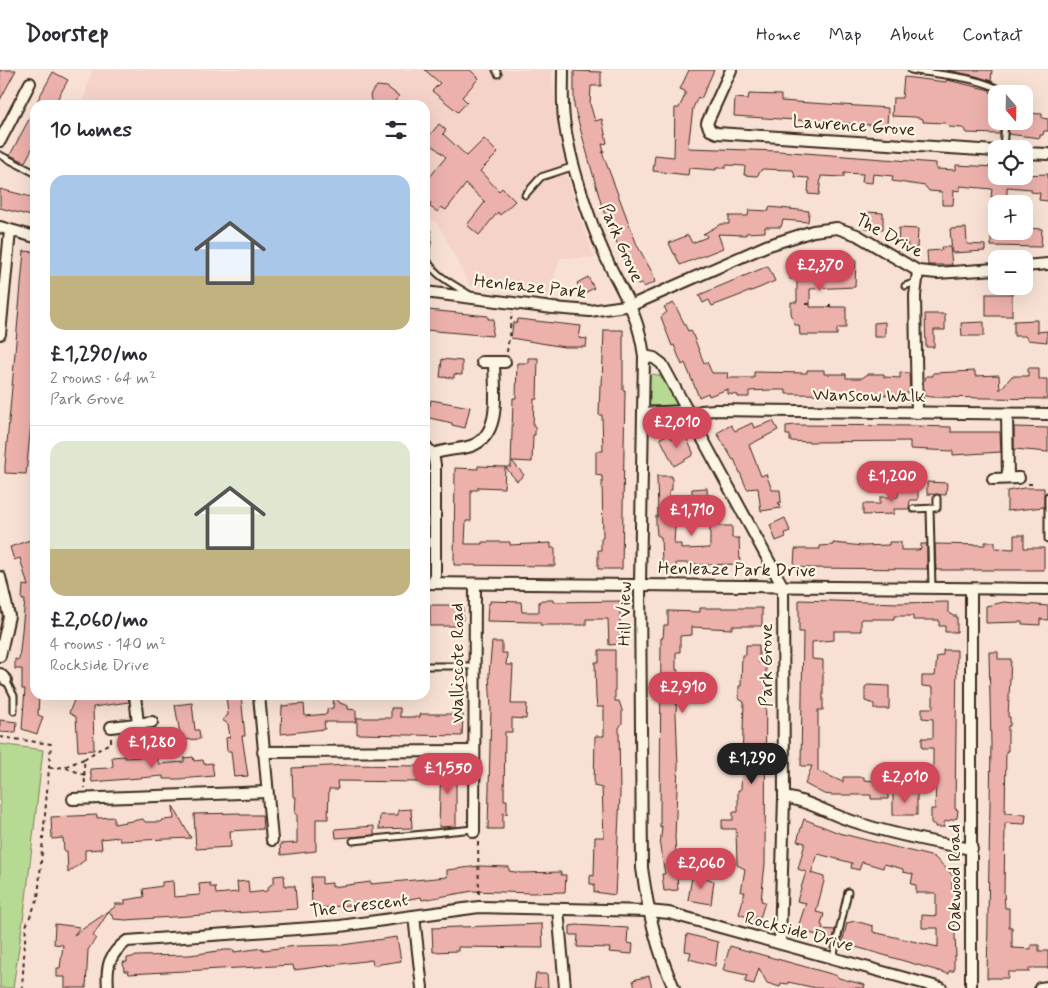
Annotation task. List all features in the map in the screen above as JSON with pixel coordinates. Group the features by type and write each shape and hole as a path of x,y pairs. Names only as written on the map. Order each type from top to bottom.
{"street":[{"name":"Park Grove","path":"563,70 564,120 582,196 606,257 632,305 641,330 644,356 654,358 662,364 783,587 784,797 780,944"},
{"name":"Lawrence Grove","path":"731,70 707,123 710,130 717,134 988,151"},
{"path":"0,141 30,83"},
{"path":"1033,153 1048,154"},
{"path":"0,227 30,236"},
{"name":"The Drive","path":"632,305 766,246 813,231 837,228 857,235 918,271 937,273 988,270"},
{"path":"0,334 10,231"},
{"path":"1033,265 1048,264"},
{"path":"917,413 918,271"},
{"name":"Henleaze Park","path":"430,293 590,311 632,305"},
{"name":"Hill View","path":"644,356 640,584 642,868 648,911 659,949 674,988"},
{"path":"482,362 505,362"},
{"path":"433,454 450,448 468,447 478,443 489,432 494,413 494,362"},
{"name":"Wanscow Walk","path":"688,413 716,410 1048,414"},
{"path":"643,413 688,413"},
{"path":"993,479 1014,478 1007,414"},
{"path":"430,451 433,454 430,583"},
{"path":"0,577 9,616 0,656"},
{"name":"Henleaze Park Drive","path":"430,583 1048,590"},
{"name":"Walliscote Road","path":"474,830 475,584"},
{"name":"Oakwood Road","path":"971,988 972,589"},
{"path":"136,700 138,724"},
{"path":"259,700 266,792 272,840"},
{"path":"111,727 152,722"},
{"path":"263,752 474,751"},
{"path":"73,799 85,794 266,792"},
{"path":"784,797 795,798 866,825 972,849"},
{"name":"The Crescent","path":"108,988 108,963 119,947 127,941 340,926 480,907 648,911"},
{"path":"558,910 565,988"},
{"name":"Rockside Drive","path":"648,911 669,913 941,988"},
{"path":"414,916 422,988"},
{"path":"1040,988 1048,987"}],"lane":[{"path":"909,77 910,70 991,85"},
{"path":"0,155 30,170"},
{"path":"525,196 541,177 575,166"},
{"path":"430,264 473,297"},
{"path":"905,286 917,282"},
{"path":"1048,496 1048,538"},
{"path":"913,509 937,508 937,498"},
{"path":"930,508 932,589"},
{"path":"430,666 475,666"},
{"path":"3,677 14,696 14,711"},
{"path":"353,841 474,830"},
{"path":"833,958 848,892"}],"path":[{"path":"505,362 513,303"},
{"path":"806,304 812,304"},
{"path":"50,768 64,767 84,759 111,742 111,727"},
{"path":"0,737 51,744 38,898 26,926 22,988"},
{"path":"84,759 85,794"},
{"path":"64,767 84,775"},
{"path":"474,830 478,834 480,907"}],"shaded area":[{"path":"92,70 551,70 559,139 574,201 595,258 560,258 548,298 499,288 470,286 438,224 430,218 430,100 83,100"}],"green space":[{"path":"653,374 662,376 679,405 648,406 648,378"},
{"path":"0,744 43,750 26,899 13,988 0,988"}],"building":[{"path":"0,70 16,70 0,100"},
{"path":"425,70 470,70 479,78 462,97 467,102 458,112 432,91 440,83"},
{"path":"689,70 714,70 701,99 698,97 693,108 688,148 779,151 936,163 936,169 956,170 956,165 988,167 988,185 1033,185 1033,175 1048,174 1048,201 1039,200 1040,193 1031,192 1031,189 1007,187 1007,195 991,195 992,189 960,186 960,191 954,190 953,205 942,205 942,192 929,191 925,186 892,181 893,176 873,174 872,183 862,182 863,174 844,173 844,177 821,176 819,195 808,194 809,178 795,177 793,170 762,169 757,176 744,175 745,166 726,165 726,168 716,168 716,170 689,168 688,175 653,171 655,155 674,157 675,108 679,108 685,95 685,91 680,89"},
{"path":"947,70 992,70 991,81 976,76"},
{"path":"574,71 601,72 601,86 591,86 590,104 595,121 602,119 607,143 602,144 604,152 602,152 637,245 653,274 655,282 644,287 642,283 638,285 627,267 602,207 574,106"},
{"path":"53,72 68,80 57,100 38,100"},
{"path":"904,77 946,82 947,80 988,90 988,130 1000,130 1000,134 966,133 966,130 962,128 949,127 945,123 923,122 923,119 915,117 892,116 893,98 902,98"},
{"path":"377,86 387,87 399,96 396,100 372,100 371,93"},
{"path":"749,94 781,95 781,101 888,108 887,126 734,116 735,98 748,99"},
{"path":"1033,114 1042,114 1042,118 1048,119 1048,131 1044,131 1040,138 1008,134 1008,130 1033,130"},
{"path":"30,117 30,152 25,162 10,155"},
{"path":"439,124 446,130 443,134 467,156 484,139 498,153 480,171 499,191 502,188 515,201 500,215 498,212 479,235 467,225 485,202 466,184 446,210 441,207 438,212 430,207 430,177 446,157 430,143 430,135"},
{"path":"0,189 30,197 30,216 0,208"},
{"path":"769,207 809,211 808,222 783,220 781,227 765,227 765,232 746,233 746,235 718,234 723,248 680,265 669,243 688,235 692,243 707,237 706,234 703,234 721,224 729,224 729,216 748,216 749,210 769,211"},
{"path":"866,212 883,213 883,229 865,228"},
{"path":"899,228 918,229 917,248 907,247 908,243 898,243"},
{"path":"966,228 967,244 985,245 985,251 952,253 950,229"},
{"path":"1033,228 1042,229 1041,247 991,246 991,240 1033,240"},
{"path":"941,247 950,247 952,265 928,265 927,251 942,250"},
{"path":"24,251 30,252 30,434 26,474 5,473"},
{"path":"810,252 810,257 848,256 848,259 856,259 855,287 810,289 810,307 846,307 846,328 837,328 837,335 800,335 799,325 795,325 791,313 791,302 797,302 797,279 790,279 790,262 796,263 796,253"},
{"path":"768,266 775,281 759,288 712,306 709,300 703,303 699,295"},
{"path":"588,277 594,288 583,294 577,283"},
{"path":"986,294 1012,295 1012,316 986,316"},
{"path":"674,303 688,331 691,330 704,363 707,362 712,373 728,373 727,378 754,378 754,372 807,373 807,370 824,370 824,374 846,374 846,378 862,378 868,374 884,374 884,377 900,378 900,372 909,373 910,392 901,395 786,394 786,390 770,390 749,391 749,397 738,397 738,395 728,394 728,389 709,396 708,393 699,397 685,363 682,365 674,345 672,346 661,317 667,312 664,307"},
{"path":"430,310 488,316 488,319 494,319 492,336 430,330"},
{"path":"925,314 945,314 945,330 934,330 934,347 926,347"},
{"path":"518,319 581,326 579,338 587,339 586,347 564,347 511,338 513,323 517,323"},
{"path":"1037,320 1037,332 1047,331 1047,342 1028,340 1025,336 1014,336 1014,321"},
{"path":"885,322 885,337 874,337 874,323"},
{"path":"984,322 984,336 962,336 961,323"},
{"path":"604,330 623,330 623,390 625,390 622,569 598,569 598,550 601,550 601,538 603,538 602,476 596,475 596,451 603,451 602,415 599,415"},
{"path":"528,358 538,358 537,399 534,399 533,426 535,426 535,435 533,435 532,462 512,461 524,475 517,481 505,467 511,467 513,398 516,398 517,363 528,363"},
{"path":"442,359 462,361 462,375 454,374 454,378 440,377"},
{"path":"1028,368 1039,368 1039,379 1047,379 1047,399 925,396 923,380 925,380 926,376 933,376 933,373 975,371 975,376 999,375 1000,390 1012,376 1028,376"},
{"path":"431,400 470,407 465,428 430,418"},
{"path":"773,421 778,430 749,445 761,476 766,474 772,490 780,490 781,502 778,503 781,508 761,511 758,488 747,489 734,459 717,433 731,425 735,431 752,423 754,428"},
{"path":"786,426 951,427 951,432 1000,432 1001,452 953,455 953,451 910,449 910,441 790,441 790,435 786,435"},
{"path":"1014,427 1048,428 1048,452 1014,449"},
{"path":"669,434 672,439 676,436 678,440 686,437 693,452 693,455 674,466 660,438"},
{"path":"478,466 505,467 504,488 478,487 478,490 471,490 471,521 466,521 465,544 482,544 482,542 510,542 510,545 551,543 551,548 555,548 555,566 454,565 455,468 478,469"},
{"path":"657,476 672,476 672,490 669,490 669,508 676,508 674,544 681,544 681,549 710,548 710,514 720,514 720,526 732,526 732,538 739,538 740,564 699,565 676,563 677,572 666,572 666,563 662,563 661,537 657,535"},
{"path":"927,482 947,483 946,495 927,494"},
{"path":"707,488 708,510 692,510 692,489"},
{"path":"898,488 918,489 918,500 910,500 909,509 894,509 894,514 863,515 863,504 880,504 880,497 898,497"},
{"path":"1024,488 1044,488 1044,507 1007,511 1007,491"},
{"path":"785,518 790,531 785,533 786,537 776,541 770,525"},
{"path":"1014,535 1024,535 1024,548 1044,548 1044,570 936,570 935,544 985,545 985,542 995,542 995,548 1014,549"},
{"path":"30,540 30,700 39,700 38,715 43,717 37,734 22,729 25,689 22,689 22,669 15,669 15,659 19,660 25,600 22,600 23,585 28,586 20,558 14,560 10,547"},
{"path":"889,542 901,542 901,550 918,550 921,549 921,544 927,544 927,569 805,568 794,566 795,549 820,549 820,546 833,545 833,543 863,546 889,545"},
{"path":"542,600 553,600 553,602 620,601 620,644 609,645 608,619 586,619 586,625 540,625 540,622 487,621 488,604 490,604 490,601 521,602 522,612 539,612 539,602"},
{"path":"799,600 899,603 948,602 948,611 953,616 957,616 957,632 945,632 945,626 939,626 939,620 913,620 913,616 894,616 894,619 861,619 861,631 834,631 834,640 812,642 812,659 823,660 823,710 818,710 818,771 843,782 843,777 864,777 864,780 888,782 888,799 871,799 871,795 824,794 805,784 812,766 801,766 803,632 799,632"},
{"path":"1004,602 1048,606 1048,620 1040,619 1040,625 1022,624 1022,622 986,623 986,606"},
{"path":"430,605 463,605 463,620 456,620 456,626 430,626"},
{"path":"700,608 762,608 762,626 732,626 732,629 692,627 692,635 680,636 680,652 676,652 676,670 678,670 676,713 678,766 675,837 678,890 664,891 662,874 665,874 660,847 662,826 660,827 661,638 663,638 664,625 668,625 668,611 700,612"},
{"path":"492,642 502,642 502,653 507,653 506,665 513,665 511,704 527,704 526,719 512,718 512,732 505,732 504,800 507,800 507,814 503,813 503,829 488,829 491,709 489,674"},
{"path":"746,645 759,645 759,663 766,663 765,864 761,901 765,902 760,918 756,917 755,920 739,914 745,892 741,892 745,869 737,865 736,829 722,829 722,820 733,820 733,812 738,812 738,790 741,790 744,702 739,699 739,686 741,686 742,655 746,655"},
{"path":"599,650 615,650 615,701 619,701 622,710 622,723 619,728 620,795 615,895 594,892 594,884 590,884 590,875 594,876 595,837 604,837 602,788 594,786 595,736 604,736 604,707 597,707 596,698 595,662 599,662"},
{"path":"943,650 957,650 955,809 958,810 957,818 944,822 944,827 935,827 935,824 931,824 931,809 935,809 936,779 922,779 922,769 933,769 933,748 922,748 922,738 933,738 933,719 922,718 922,708 933,708 933,687 922,686 922,676 935,676 937,657 943,655"},
{"path":"989,652 998,652 998,659 1011,659 1008,717 1010,717 1010,726 1008,726 1008,751 1006,751 1005,813 1026,814 1025,824 1005,823 1004,893 1005,908 1009,908 1009,927 1012,927 1012,948 1031,949 1031,945 1039,945 1039,951 1048,951 1048,968 1029,968 1029,972 1008,972 1008,978 987,978 991,745"},
{"path":"868,685 889,686 889,709 874,709 874,704 865,701 865,687"},
{"path":"74,700 129,700 129,702 93,707 94,750 78,751 76,717 69,713"},
{"path":"226,700 241,700 245,736 242,736 248,776 234,777 231,751 227,751 226,738 230,737 228,724 222,720 228,715"},
{"path":"334,700 338,700 348,706 348,709 356,710 356,722 324,722 325,729 281,734 282,706 304,704 305,716 327,714 327,709 333,708"},
{"path":"192,703 195,730 199,730 200,739 181,740 175,705"},
{"path":"391,708 400,708 400,717 420,717 420,714 463,714 462,736 357,734 357,718 391,718"},
{"path":"0,720 17,722 16,733 0,732"},
{"path":"125,756 125,758 156,756 159,764 184,762 184,758 193,757 194,761 203,760 204,764 212,763 214,776 163,779 163,776 92,782 90,769 109,768 113,766 112,757"},
{"path":"441,763 456,763 456,826 439,827"},
{"path":"347,765 422,766 422,782 337,781 338,789 329,789 328,819 316,819 316,851 281,855 280,844 297,843 296,797 293,797 292,768"},
{"path":"893,792 917,792 917,815 893,815"},
{"path":"173,806 191,838 120,841 119,837 101,839 102,849 85,850 85,860 68,873 67,851 64,851 63,838 52,839 51,817 97,815 97,818 114,817 114,824 143,819 145,822 160,822 162,820 174,819"},
{"path":"411,809 412,828 379,829 380,815 398,815 398,810"},
{"path":"240,813 240,815 262,815 263,829 230,831 231,847 196,849 194,814"},
{"path":"804,819 839,833 934,857 947,869 954,877 952,879 952,892 955,892 956,897 956,910 954,914 956,956 954,956 954,971 949,971 949,974 842,943 847,923 855,921 873,926 873,932 938,947 938,928 922,928 922,915 936,916 936,893 916,893 916,885 911,884 913,874 884,864 883,868 862,862 859,870 851,868 852,863 818,854 811,873 824,877 824,881 816,912 824,914 821,925 823,926 822,929 835,930 833,939 797,930 806,903 797,901 806,872 798,869 805,843 797,841"},
{"path":"374,826 374,835 336,838 335,829"},
{"path":"479,866 509,867 509,871 521,873 561,872 561,875 566,875 565,892 473,891 422,900 421,897 387,903 387,901 312,909 311,877 322,877 322,884 332,883 332,887 371,882 371,884 447,877 447,870"},
{"path":"696,874 714,881 711,904 688,900 692,877 695,878"},
{"path":"284,875 285,886 295,886 297,909 126,920 114,919 109,911 115,907 115,904 125,904 125,900 144,897 143,889 162,886 162,882 173,881 174,897 200,895 199,884 210,883 210,887 215,887 216,894 238,892 237,882 248,881 249,893 267,891 269,886 274,883 274,876"},
{"path":"109,911 93,936 96,938 88,950 86,988 65,988 65,977 57,977 57,968 60,968 63,945 54,944 55,924 80,927 74,935"},
{"path":"542,924 543,948 458,947 458,951 433,952 432,928"},
{"path":"570,926 628,928 627,943 633,944 632,954 609,952 610,948 577,947 578,935 570,935"},
{"path":"687,934 718,942 715,966 689,959 691,952 685,951"},
{"path":"397,937 401,961 373,965 372,960 294,970 293,965 129,974 128,971 124,971 123,962 127,962 127,958 137,956 190,955 225,950 234,950 234,952 263,948 263,950 297,946 342,945"},
{"path":"730,946 865,985 864,988 816,988 788,982 788,984 781,983 780,987 767,983 759,968 754,984 745,982 747,975 723,970"},
{"path":"536,974 547,974 548,988 534,988"},
{"path":"649,976 652,988 635,988 633,980"}]}
